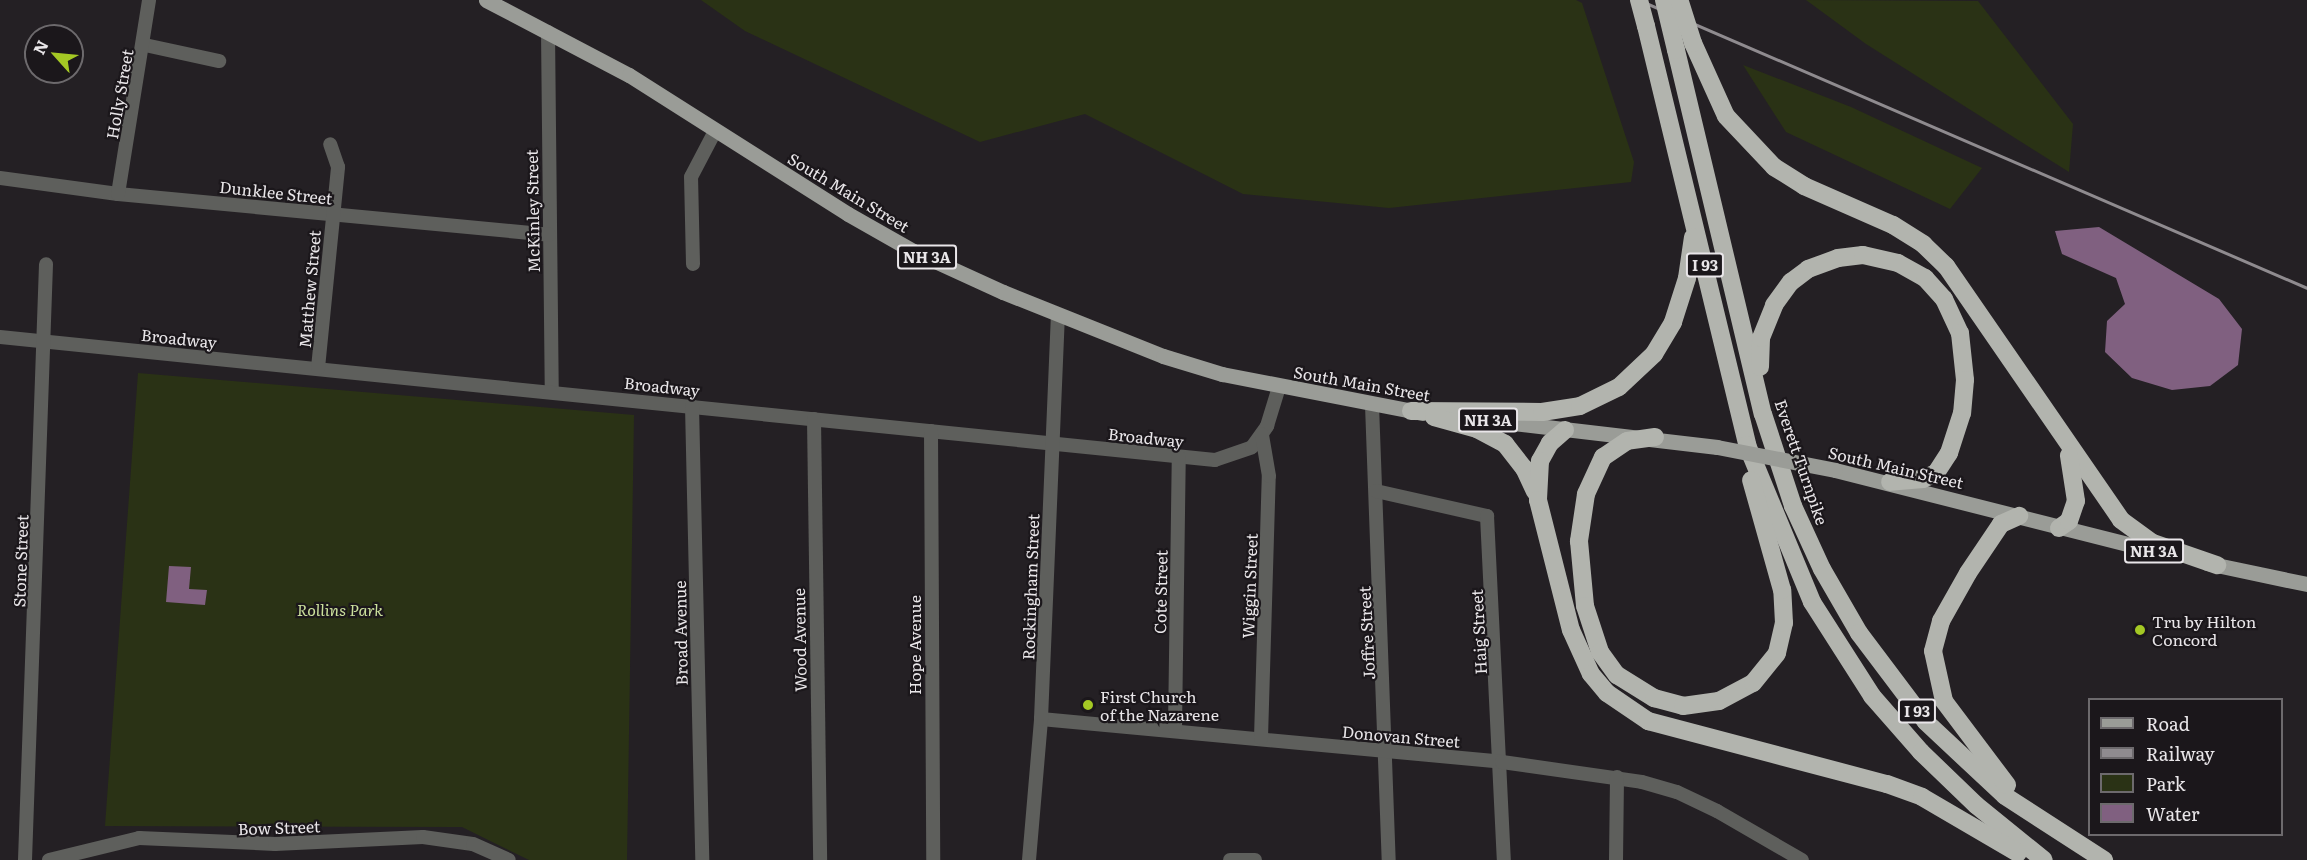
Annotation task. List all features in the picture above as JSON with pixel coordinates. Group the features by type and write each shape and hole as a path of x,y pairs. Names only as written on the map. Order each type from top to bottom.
{"highway":[{"name":"I 93","path":"1640,0 1747,445 1812,602 1872,696 1946,777 2044,860"},
{"path":"1675,1 1684,46 1726,116 1774,167 1804,186 1893,225 1923,243 1946,266 2109,507 2130,528 2154,543 2217,565"},
{"name":"Everett Turnpike","path":"1684,46 1776,457 1822,569 1859,633 1902,694 1983,776 2049,826 2104,860"},
{"path":"1411,411 1562,409 1580,406 1619,387 1654,354 1673,322 1687,278 1695,226"},
{"path":"1776,457 1777,437 1759,358 1761,338 1774,305 1791,282 1817,265 1850,256 1880,257 1913,270 1939,292 1956,320 1965,372 1960,425 1942,467 1923,479 1890,482"},
{"path":"1411,411 1477,429 1505,444 1524,468 1538,500 1579,653 1591,674 1626,709 1648,721 1905,790 1966,819 2028,860"},
{"path":"1538,500 1540,461 1550,443 1565,430"},
{"path":"2059,528 2069,521 2076,501 2073,470 2061,435"},
{"path":"1655,437 1615,446 1595,470 1583,508 1580,578 1590,626 1611,669 1646,694 1683,706 1710,704 1748,687 1772,662 1781,639 1784,615 1779,571 1752,484 1747,445"},
{"path":"2019,516 1996,530 1951,602 1935,639 1935,671 1944,701 1959,725 2009,788 2049,826"}],"main road":[{"name":"South Main Street","path":"486,0 629,75 715,131 913,251 1058,316 1163,356 1279,387 1372,405 1565,430 1655,437 1835,470 1890,482 2059,528 2307,584"}],"street":[{"name":"Holly Street","path":"118,194 145,45 149,0"},
{"name":"McKinley Street","path":"549,32 552,390"},
{"path":"145,45 219,61"},
{"path":"693,264 691,177 715,131"},
{"name":"Matthew Street","path":"318,368 338,167 330,144"},
{"name":"Dunklee Street","path":"0,178 118,194 549,235"},
{"name":"Stone Street","path":"25,860 46,264"},
{"name":"Rockingham Street","path":"1029,860 1041,719 1058,316"},
{"name":"Broadway","path":"0,337 552,390 1179,457 1229,458 1252,447 1262,435"},
{"path":"1262,435 1279,387"},
{"name":"Joffre Street","path":"1372,405 1387,751 1389,860"},
{"name":"Broad Avenue","path":"692,406 702,860"},
{"name":"Wood Avenue","path":"814,419 820,860"},
{"name":"Hope Avenue","path":"931,431 933,860"},
{"name":"Wiggin Street","path":"1261,738 1269,476 1262,435"},
{"name":"Cote Street","path":"1175,728 1179,457"},
{"name":"Haig Street","path":"1376,491 1487,516 1502,762 1504,860"},
{"name":"Donovan Street","path":"1041,719 1175,728 1502,762 1617,777 1677,792 1747,828 1802,860"},
{"path":"1616,860 1617,777"},
{"name":"Bow Street","path":"49,860 139,838 245,844 423,837 473,844 509,860"},
{"path":"1230,860 1256,860"}],"green space":[{"path":"701,0 1576,0 1582,3 1634,162 1631,182 1389,208 1243,194 1085,114 980,142 745,31"},
{"path":"1806,0 1978,1 2073,124 2069,172 1866,44"},
{"path":"1743,65 1851,107 1982,168 1950,209 1786,132"},
{"name":"Rollins Park","path":"138,373 634,415 627,860 529,860 462,827 105,826"}],"water":[{"path":"2099,227 2219,299 2242,329 2238,365 2210,386 2172,390 2132,378 2105,352 2107,321 2125,304 2116,278 2062,254 2055,231"},
{"path":"169,566 191,567 189,589 207,590 205,605 166,602"}],"railway":[{"path":"1639,0 2307,288"}],"place":[{"name":"Tru by Hilton Concord","path":"2140,630"},
{"name":"First Church of the Nazarene","path":"1088,705"}]}
